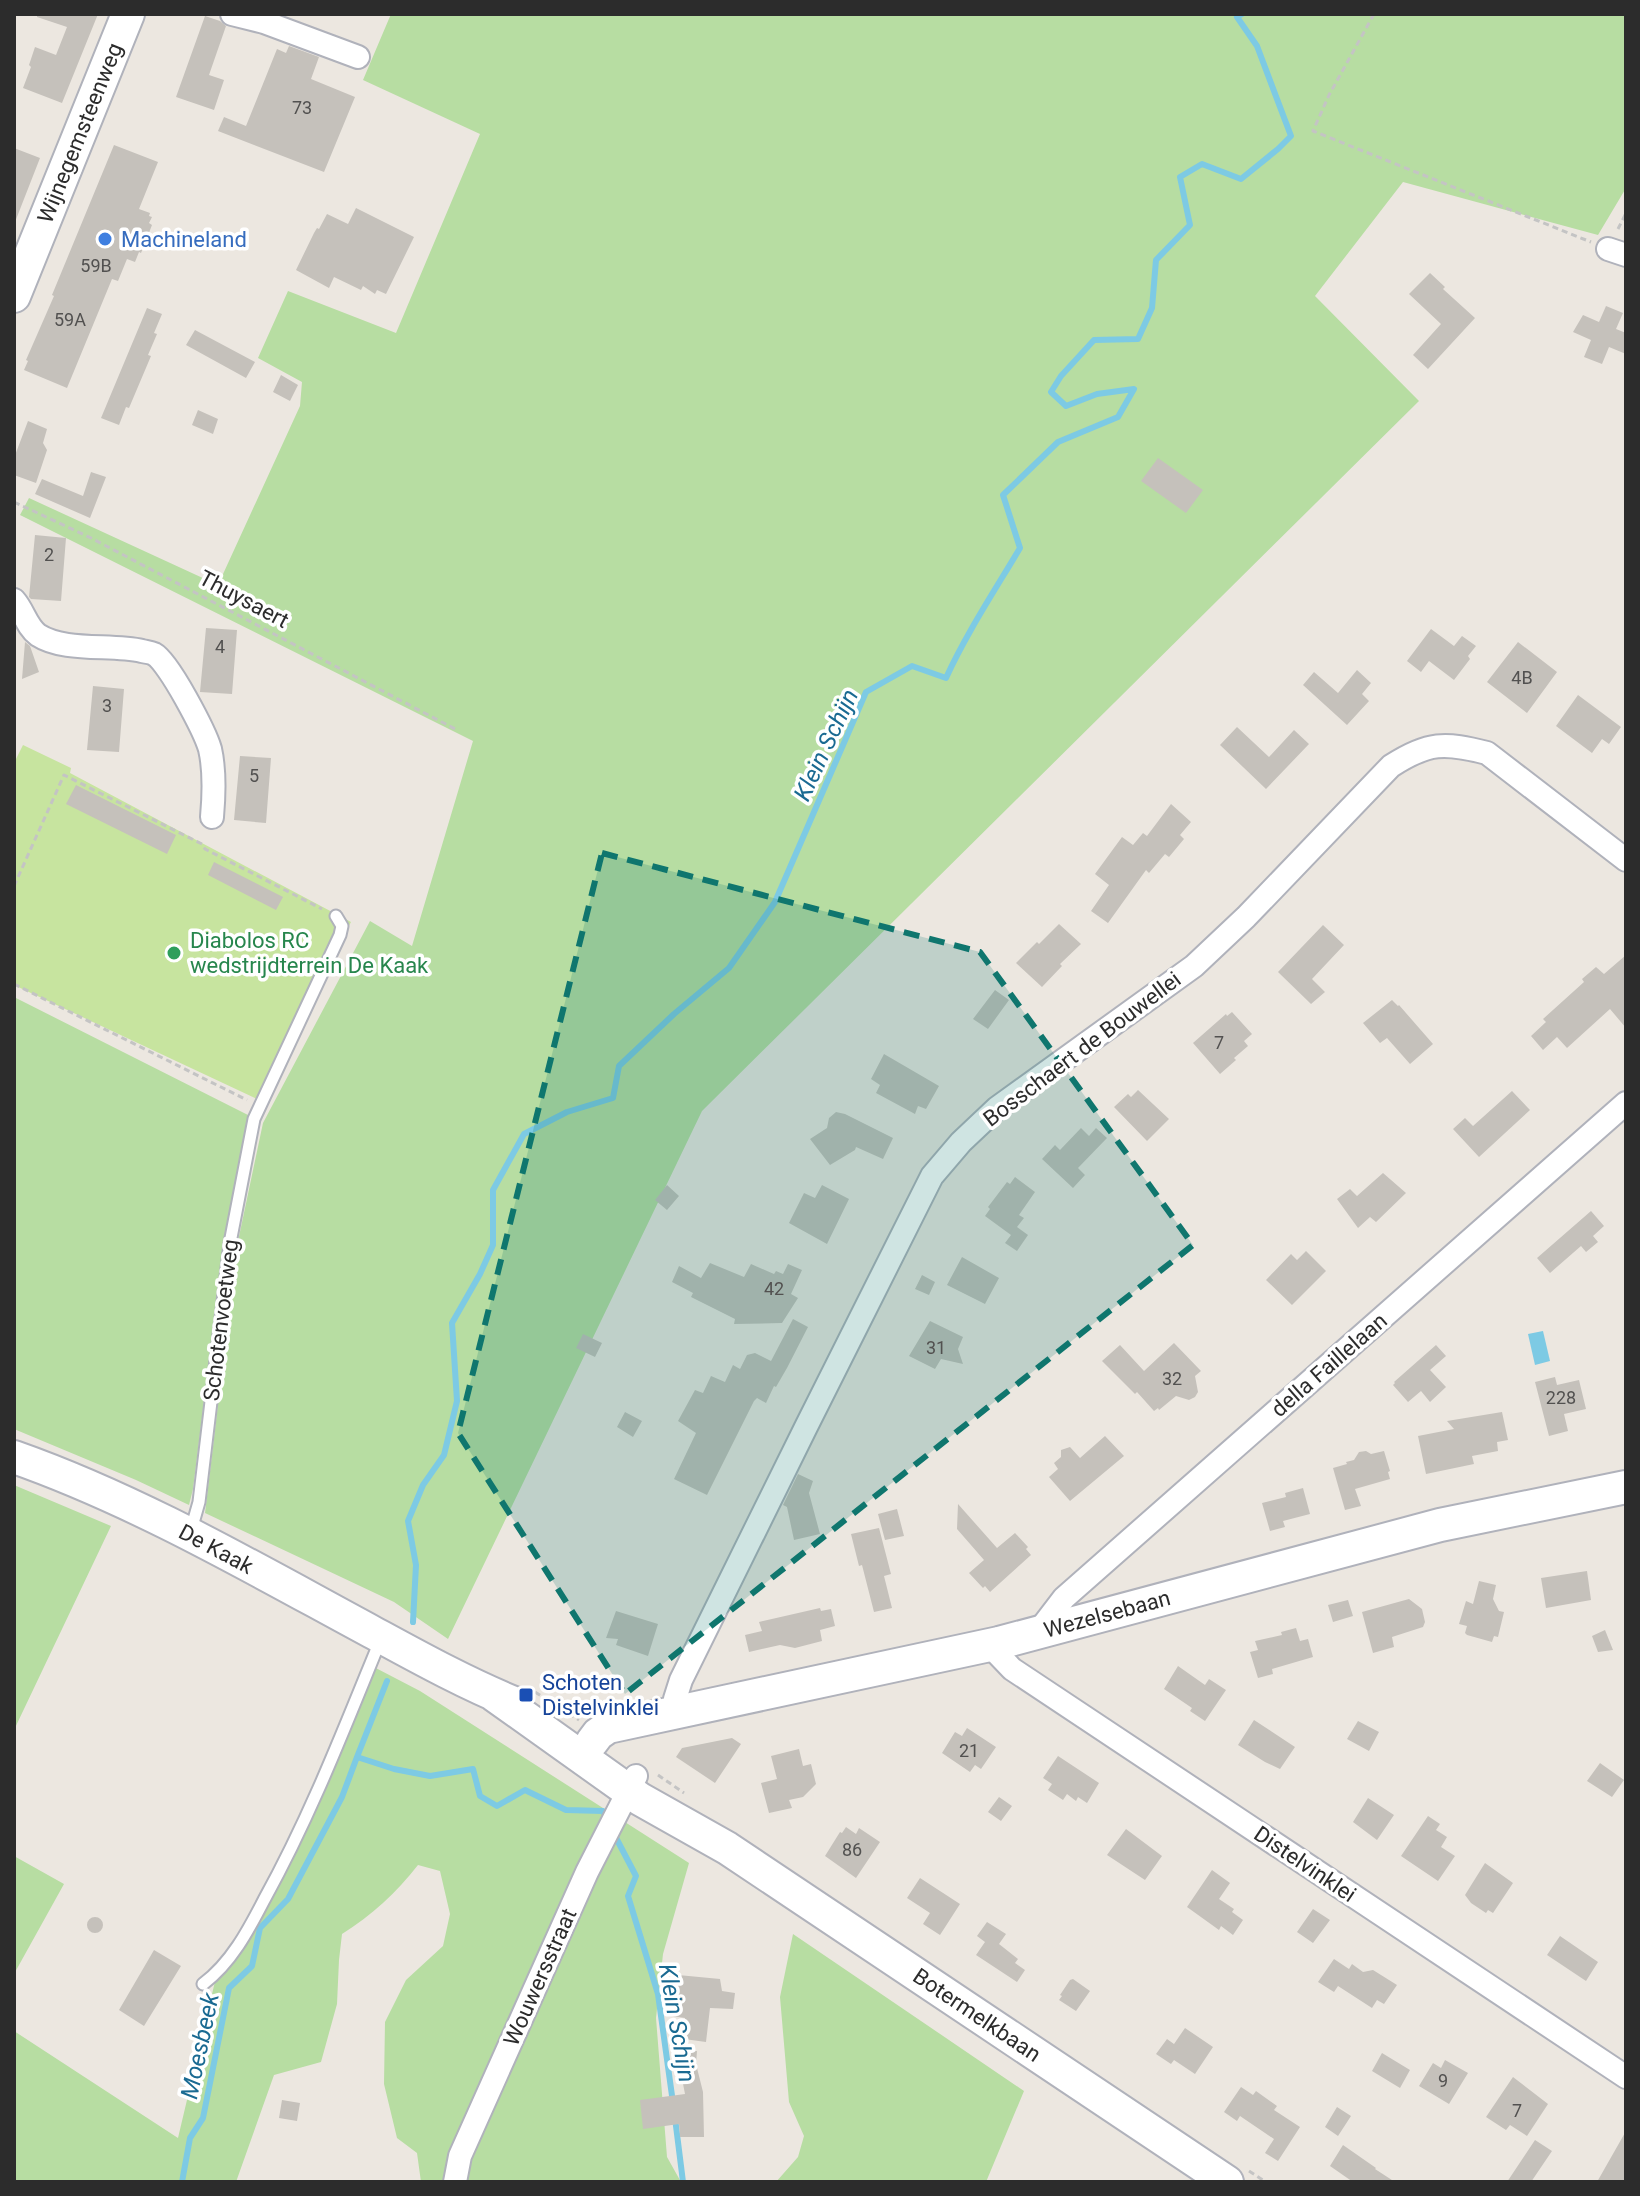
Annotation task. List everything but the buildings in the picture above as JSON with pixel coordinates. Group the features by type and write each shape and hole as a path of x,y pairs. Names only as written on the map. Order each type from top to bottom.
{"main road":[{"name":"Wijnegemsteenweg","path":"14,296 128,14"},
{"name":"De Kaak","path":"14,1457 107,1495 190,1535 411,1653"},
{"name":"Wezelsebaan","path":"592,1742 608,1727 989,1645 1440,1525 1626,1487"},
{"name":"Botermelkbaan","path":"411,1653 592,1742 632,1783"},
{"name":"Botermelkbaan","path":"494,1695 632,1783 1227,2182"}],"street":[{"path":"232,14 264,22 358,57"},
{"path":"14,600 28,625 39,635 56,643 110,646 154,654 177,680 209,747 215,790 212,817"},
{"name":"Bosschaert de Bouwellei","path":"674,1711 681,1680 932,1176 961,1142 997,1108 1194,966 1246,917 1391,766 1411,753 1432,746 1459,746 1487,753 1626,860"},
{"name":"della Faillelaan","path":"1038,1632 1064,1598 1626,1103"},
{"name":"Distelvinklei","path":"989,1645 1012,1669 1626,2077"},
{"name":"Wouwersstraat","path":"455,2182 460,2156 587,1872 632,1783"}],"lane":[{"name":"Schotenvoetweg","path":"190,1535 199,1502 230,1243 254,1119 340,935 342,926 336,916"},
{"path":"203,1984 217,1973 245,1935 288,1857 320,1789 382,1637"}],"path":[{"path":"1374,14 1329,95 1313,131 1617,252"},
{"name":"Thuysaert","path":"14,502 91,538 457,730"},
{"path":"14,886 64,775 336,916"},
{"path":"14,984 260,1106"}],"highlighted area":[{"path":"602,853 980,952 1193,1245 625,1694 458,1433"}],"green space":[{"path":"391,14 1626,14 1626,188 1598,235 1403,182 1315,296 1419,401 702,1111 448,1639 394,1602 205,1513 237,1246 263,1123 370,921 412,946 473,741 20,515 29,498 218,585 300,406 302,382 258,358 288,291 396,333 480,134 363,80"},
{"name":"Diabolos RC wedstrijdterrein De Kaak","path":"23,745 71,768 70,773 351,922 259,1100 14,985 14,763"},
{"path":"14,997 248,1115 224,1242 189,1505 14,1429"},
{"path":"14,1485 111,1526 14,1730"},
{"path":"370,1665 420,1691 689,1863 663,1954 656,2018 667,2157 681,2182 421,2182 417,2153 397,2138 384,2084 385,2022 406,1980 443,1946 450,1914 440,1871 418,1865 383,1903 342,1934 337,2004 321,2062 274,2075 236,2182 14,2182 14,2031 178,2138 217,1973 245,1935"},
{"path":"14,1856 64,1884 14,1974"},
{"path":"793,1934 1024,2091 986,2182 776,2182 798,2157 804,2136 789,2102 780,1997"}],"water":[{"path":"1543,1331 1550,1361 1535,1365 1528,1334"}],"waterway":[{"name":"Klein Schijn","path":"413,1622 416,1565 408,1521 423,1485 444,1455 457,1401 452,1323 493,1245 493,1190 524,1134 567,1112 613,1098 619,1066 729,968 775,902 866,692 912,666 946,678 1020,548 1003,495 1058,442 1118,417 1134,389 1097,394 1066,406 1051,392 1061,376 1094,340 1138,339 1152,308 1156,260 1190,225 1180,177 1202,164 1241,179 1291,136 1257,46 1237,17 1242,14"},
{"name":"Klein Schijn","path":"387,1681 357,1757 430,1776 473,1769 480,1796 497,1806 525,1790 566,1810 603,1811 606,1817"},
{"name":"Moesbeek","path":"182,2182 190,2138 203,2118 229,1988 252,1966 260,1928 288,1899 342,1797 357,1757"},
{"name":"Klein Schijn","path":"613,1832 636,1876 628,1896 658,1994 673,2103"},
{"name":"Klein Schijn","path":"675,2118 683,2182"}],"place":[{"name":"Machineland","path":"105,239"},
{"name":"Diabolos RC wedstrijdterrein De Kaak","path":"174,953"},
{"name":"Schoten Distelvinklei","path":"526,1695"}]}
